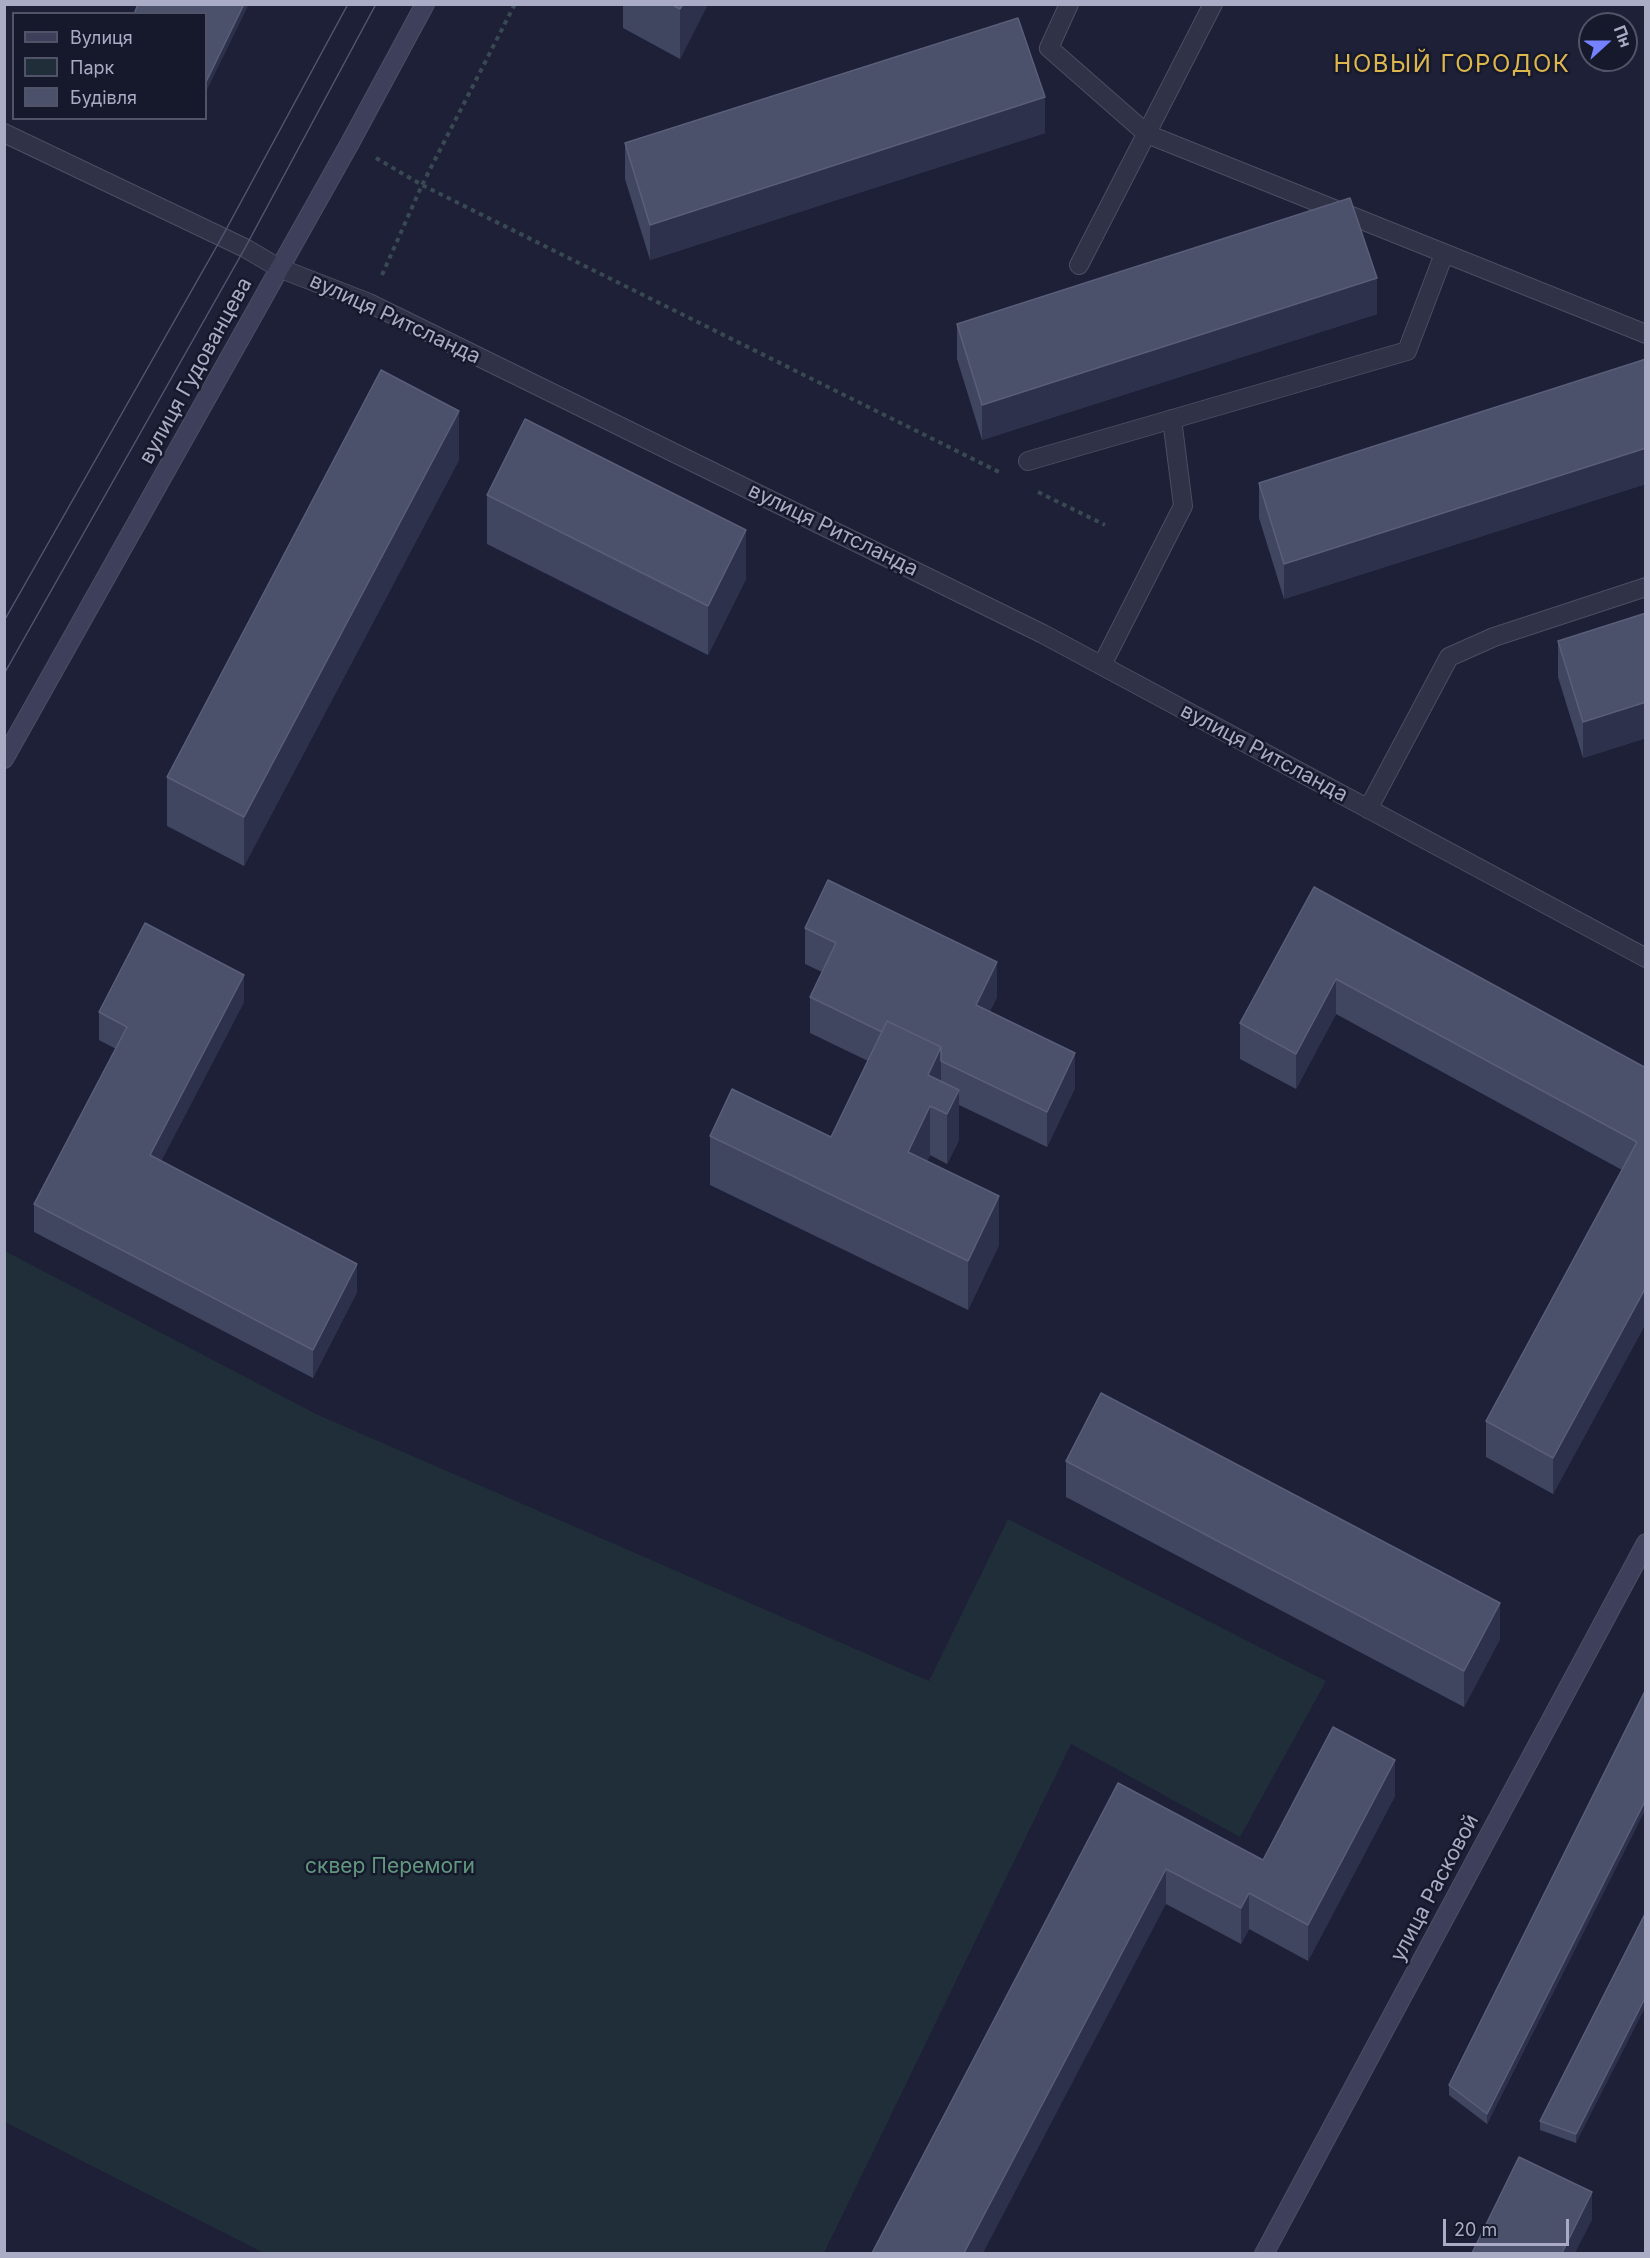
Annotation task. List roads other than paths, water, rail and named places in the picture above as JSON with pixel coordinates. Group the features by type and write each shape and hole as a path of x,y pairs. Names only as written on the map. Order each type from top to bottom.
{"street":[{"name":"вулиця Гудованцева","path":"4,759 350,143 425,4"},
{"path":"1069,4 1049,48 1147,134 1646,334"},
{"path":"1079,265 1213,4"},
{"name":"вулиця Ритсланда","path":"4,133 238,244 279,268 369,303 1043,634 1646,958"},
{"path":"1028,461 1407,351 1444,254"},
{"path":"1102,665 1183,506 1172,419"},
{"path":"1368,809 1449,657 1494,637 1646,587"},
{"name":"улица Расковой","path":"1264,2253 1646,1543"}],"tram line":[{"path":"4,621 222,237 348,4"},
{"path":"4,674 245,248 376,4"}],"district":[{"name":"НОВЫЙ ГОРОДОК","path":"1452,65"}],"park label":[{"name":"сквер Перемоги","path":"390,1867"}]}
